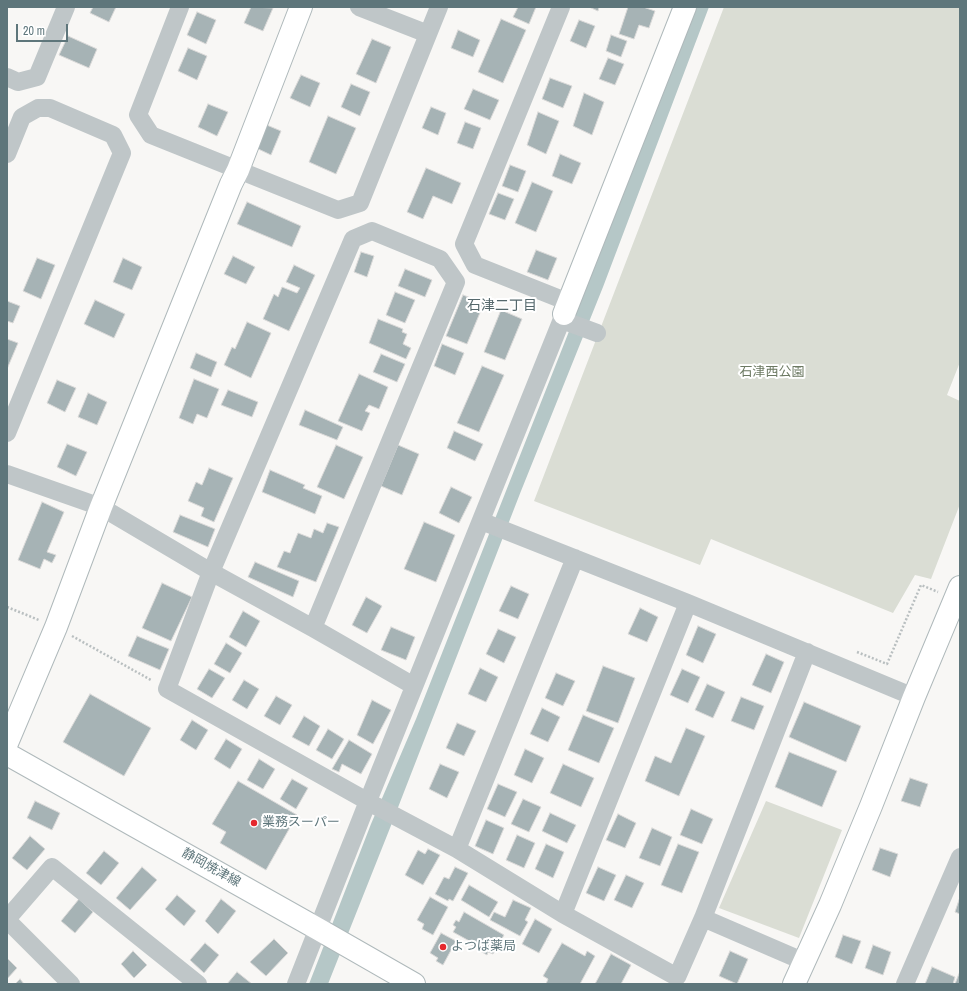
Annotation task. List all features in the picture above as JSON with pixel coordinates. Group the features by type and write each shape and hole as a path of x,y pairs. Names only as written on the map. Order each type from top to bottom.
{"street":[{"path":"7,77 18,82 37,77 66,7"},
{"path":"180,7 138,114 151,135 338,210 360,203 439,7"},
{"path":"7,743 56,627 101,506 238,170 301,7"},
{"path":"359,7 428,34"},
{"path":"561,7 464,244 475,265 565,312 597,333"},
{"path":"296,984 321,931 372,804 414,686 484,522 685,7"},
{"path":"7,154 22,117 38,108 50,108 113,135 122,154 7,433"},
{"path":"313,628 456,282 440,259 372,231 353,239 211,572 168,689 372,804 457,849 563,914 677,977 702,918 807,652"},
{"path":"7,474 101,506 211,572 414,686"},
{"path":"484,522 807,652 914,697"},
{"path":"457,849 575,558"},
{"path":"563,914 688,604"},
{"path":"794,984 805,962 871,806 914,697 956,605"},
{"name":"静岡焼津線","path":"7,754 414,984"},
{"path":"905,984 960,857"},
{"path":"71,984 7,919 52,867 198,984"},
{"path":"702,918 805,962"}],"path":[{"path":"850,650 887,664 921,585 956,605"},
{"path":"7,607 56,627 168,689"}],"green space":[{"name":"石津西公園","path":"724,7 960,7 960,362 947,395 960,401 960,504 931,579 915,575 893,613 711,539 700,565 534,501"},
{"path":"766,801 842,830 799,938 719,908"}],"shaded area":[{"path":"697,7 709,7 603,287 521,491 390,828 328,984 309,984 371,824 416,719"}],"building":[{"path":"93,7 116,7 109,22 90,13"},
{"path":"251,7 273,8 263,31 244,23"},
{"path":"518,7 536,7 529,24 513,17"},
{"path":"589,7 599,7 598,11"},
{"path":"628,7 643,7 655,11 649,28 639,25 634,39 619,34"},
{"path":"197,12 216,20 206,44 187,35"},
{"path":"501,19 526,30 503,83 478,72"},
{"path":"579,20 595,26 586,48 570,41"},
{"path":"458,30 480,40 473,57 451,48"},
{"path":"611,35 627,41 621,57 606,51"},
{"path":"68,36 97,49 89,68 59,55"},
{"path":"372,39 391,47 376,83 356,74"},
{"path":"188,48 207,56 197,80 178,71"},
{"path":"608,58 624,64 615,85 599,79"},
{"path":"301,75 320,83 310,107 290,98"},
{"path":"550,78 572,86 563,108 542,99"},
{"path":"351,84 370,92 360,116 341,107"},
{"path":"473,89 499,100 490,120 464,109"},
{"path":"584,93 604,102 592,135 573,126"},
{"path":"208,104 228,112 217,136 198,127"},
{"path":"431,107 446,113 438,135 422,128"},
{"path":"538,112 559,121 546,154 527,145"},
{"path":"328,116 356,128 336,174 309,162"},
{"path":"465,122 481,128 473,149 457,143"},
{"path":"262,123 281,131 271,155 252,146"},
{"path":"560,154 581,163 572,184 552,176"},
{"path":"510,165 526,171 518,192 502,186"},
{"path":"426,168 461,183 452,204 433,196 423,219 407,212"},
{"path":"532,182 553,191 536,232 515,223"},
{"path":"498,193 514,199 505,220 489,214"},
{"path":"247,202 301,226 292,247 237,224"},
{"path":"536,250 557,258 548,280 527,272"},
{"path":"361,252 374,256 367,277 354,272"},
{"path":"233,256 255,267 246,284 224,274"},
{"path":"37,258 55,265 41,299 23,291"},
{"path":"123,258 142,267 132,290 113,282"},
{"path":"294,265 315,275 289,331 263,319 274,294 278,297 282,287 297,293 300,288 286,282"},
{"path":"405,269 432,280 425,297 398,286"},
{"path":"395,292 415,300 405,323 386,315"},
{"path":"463,295 484,303 467,344 446,336"},
{"path":"95,300 125,314 114,338 84,324"},
{"path":"7,301 20,306 13,323 7,321"},
{"path":"501,310 522,319 505,360 484,352"},
{"path":"378,319 403,329 402,332 407,334 403,344 411,348 406,359 369,343"},
{"path":"247,322 271,333 251,378 224,365 232,347 235,349"},
{"path":"7,339 18,343 7,369"},
{"path":"442,344 464,353 455,375 434,366"},
{"path":"196,353 217,362 211,377 190,368"},
{"path":"381,354 405,364 397,382 373,372"},
{"path":"482,366 504,375 479,432 457,423"},
{"path":"359,374 388,387 379,409 369,405 365,411 370,413 362,431 338,421"},
{"path":"194,379 219,389 207,418 197,414 193,424 179,418"},
{"path":"57,380 76,388 65,412 47,403"},
{"path":"228,390 258,402 252,417 221,405"},
{"path":"88,393 107,402 97,425 78,417"},
{"path":"305,410 343,427 337,440 299,425"},
{"path":"454,431 483,444 475,461 447,448"},
{"path":"67,444 87,452 76,476 57,467"},
{"path":"336,445 363,457 344,499 317,487"},
{"path":"398,445 419,454 402,495 381,486"},
{"path":"209,468 233,478 214,522 201,516 204,508 188,501 196,482 202,485"},
{"path":"270,470 305,485 303,488 322,496 315,514 262,492"},
{"path":"451,487 472,497 459,523 439,513"},
{"path":"42,502 64,512 47,552 56,555 52,563 44,559 40,569 18,560"},
{"path":"180,515 215,529 208,547 173,532"},
{"path":"424,522 455,535 436,582 404,569"},
{"path":"327,523 339,527 316,582 277,567 284,551 290,553 298,533 311,538 314,529 323,533"},
{"path":"255,562 299,581 293,597 248,577"},
{"path":"162,583 192,597 171,641 142,628"},
{"path":"511,586 529,594 518,619 499,611"},
{"path":"366,597 382,606 367,633 352,625"},
{"path":"640,608 658,617 647,642 628,634"},
{"path":"243,611 260,621 246,647 229,637"},
{"path":"698,626 716,634 703,663 686,655"},
{"path":"391,627 415,637 406,660 381,650"},
{"path":"498,629 516,637 504,663 486,654"},
{"path":"137,636 169,649 160,670 128,656"},
{"path":"226,643 242,653 230,673 214,664"},
{"path":"766,654 784,662 771,693 752,685"},
{"path":"603,666 635,678 618,723 586,711"},
{"path":"480,668 498,677 486,702 468,694"},
{"path":"209,669 225,678 212,698 197,689"},
{"path":"682,669 700,677 688,703 670,695"},
{"path":"556,673 575,681 563,706 545,698"},
{"path":"244,680 259,689 247,709 232,700"},
{"path":"707,684 725,692 713,718 695,710"},
{"path":"90,694 151,728 124,776 63,742"},
{"path":"276,696 292,705 280,725 264,716"},
{"path":"741,697 764,706 754,730 731,721"},
{"path":"372,700 391,710 373,744 357,735"},
{"path":"804,702 861,726 846,762 789,737"},
{"path":"542,708 560,717 548,742 530,734"},
{"path":"583,715 614,728 599,763 568,750"},
{"path":"304,716 320,726 309,746 292,737"},
{"path":"192,720 208,730 196,750 180,740"},
{"path":"457,723 476,731 464,756 446,748"},
{"path":"686,728 705,736 679,796 645,781 655,756 671,763"},
{"path":"328,729 344,739 332,759 316,750"},
{"path":"226,739 242,749 230,769 214,759"},
{"path":"349,740 372,754 361,774 342,764 339,772 332,769"},
{"path":"525,749 544,758 532,783 514,775"},
{"path":"789,752 837,771 822,807 775,787"},
{"path":"259,759 275,769 263,789 247,780"},
{"path":"440,764 459,772 447,798 429,789"},
{"path":"563,764 594,778 581,807 550,793"},
{"path":"910,778 928,784 920,807 901,801"},
{"path":"292,779 308,788 296,809 280,799"},
{"path":"238,781 297,815 266,870 220,843 226,832 212,824"},
{"path":"498,784 517,792 505,817 487,809"},
{"path":"523,799 541,807 529,832 511,824"},
{"path":"35,801 60,813 52,830 27,818"},
{"path":"691,809 713,819 702,844 680,835"},
{"path":"550,813 576,825 567,843 542,831"},
{"path":"618,814 636,823 625,848 606,840"},
{"path":"486,820 504,828 493,854 475,846"},
{"path":"652,828 672,837 660,866 639,858"},
{"path":"517,835 535,843 524,868 506,860"},
{"path":"30,836 45,849 27,870 12,858"},
{"path":"546,844 564,852 553,878 535,869"},
{"path":"678,844 699,852 682,893 661,885"},
{"path":"880,848 898,854 890,877 872,870"},
{"path":"428,849 440,855 423,885 405,875 418,850 425,854"},
{"path":"104,851 119,863 101,885 86,873"},
{"path":"142,867 157,880 130,910 116,898"},
{"path":"455,867 468,873 453,901 449,899 448,901 435,894 444,877 449,879"},
{"path":"598,867 616,875 604,901 586,893"},
{"path":"626,875 644,883 632,908 614,900"},
{"path":"469,885 498,902 489,917 461,900"},
{"path":"177,895 196,911 184,926 165,909"},
{"path":"430,897 448,907 433,935 422,929 424,924 417,920"},
{"path":"960,897 960,914 955,912"},
{"path":"79,899 93,912 75,933 61,921"},
{"path":"221,899 236,911 218,934 205,921"},
{"path":"513,900 531,908 525,920 528,922 520,936 490,920 494,912 505,917"},
{"path":"464,912 504,935 493,954 488,952 487,955 472,946 473,943 453,932 456,927 453,925 456,920 459,922"},
{"path":"535,919 552,929 539,953 522,944"},
{"path":"441,933 456,941 443,965 436,961 438,958 430,953"},
{"path":"843,935 861,941 852,964 835,957"},
{"path":"274,939 288,953 266,976 250,962"},
{"path":"205,943 219,955 204,973 190,960"},
{"path":"562,943 585,956 587,951 595,956 580,984 546,984 548,979 543,976"},
{"path":"873,945 891,952 883,975 865,968"},
{"path":"133,951 147,965 134,978 121,964"},
{"path":"730,951 748,959 737,984 719,976"},
{"path":"611,954 631,965 621,984 595,984"},
{"path":"7,958 17,968 7,979"},
{"path":"932,967 955,977 953,984 925,984"},
{"path":"960,971 960,984 955,984"},
{"path":"237,972 252,984 227,984"},
{"path":"20,979 24,984 15,984"}],"place":[{"name":"業務スーパー","path":"254,823"},
{"name":"よつば薬局","path":"443,947"}],"district":[{"name":"石津二丁目","path":"502,306"}]}
